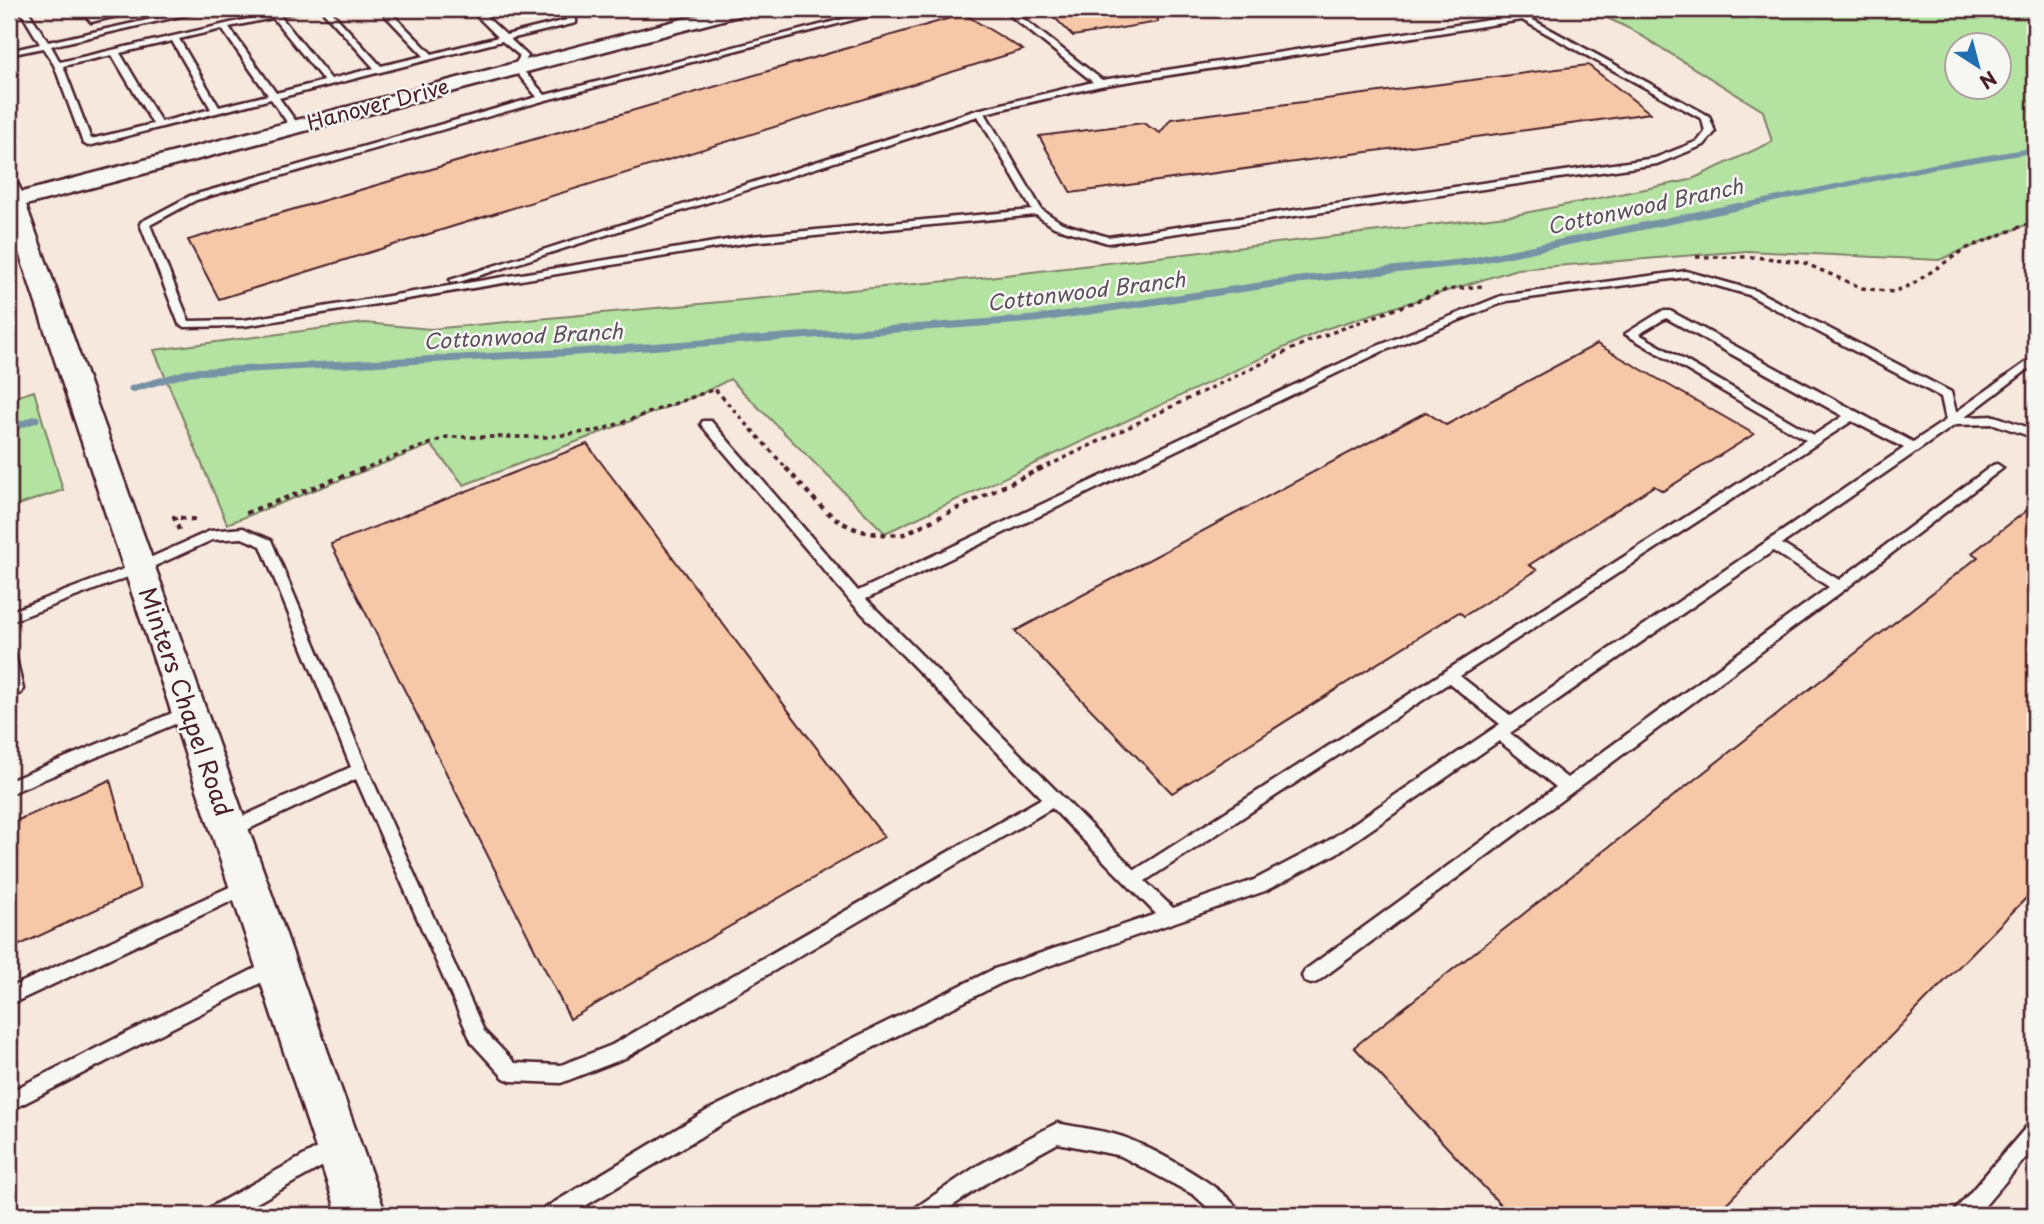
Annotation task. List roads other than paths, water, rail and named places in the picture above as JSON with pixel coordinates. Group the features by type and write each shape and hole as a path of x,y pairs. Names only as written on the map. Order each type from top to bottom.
{"street":[{"name":"Hanover Drive","path":"10,197 295,127 742,9"},
{"name":"Minters Chapel Road","path":"10,197 362,1215"}],"lane":[{"path":"23,9 35,35 47,45 58,65 88,143 573,21 561,9"},
{"path":"85,9 91,20 143,9"},
{"path":"9,53 207,9"},
{"path":"58,65 301,9"},
{"path":"325,9 380,70"},
{"path":"383,9 430,57"},
{"path":"474,9 524,56 517,68 543,98"},
{"path":"891,9 543,98 193,198 145,224 185,324 244,323 751,240 1038,212"},
{"path":"1006,9 1100,83"},
{"path":"980,112 1038,212 1058,225 1108,240 1657,161 1701,144 1710,132 1706,118 1508,9"},
{"path":"275,15 330,83"},
{"path":"410,294 980,112 1100,83 1524,17"},
{"path":"224,26 295,127"},
{"path":"174,38 217,111"},
{"path":"115,51 159,126"},
{"path":"856,598 1379,349 1505,298 1686,274 1721,282 1753,293 1947,395 1952,421"},
{"path":"1816,442 1631,334 1665,313 1912,447"},
{"path":"552,1215 715,1117 1000,975 1259,886 1331,848 1952,421 2035,359"},
{"path":"1133,880 1816,442 1852,416"},
{"path":"1952,421 1995,419 2035,434"},
{"path":"707,424 856,598 1168,916"},
{"path":"1311,976 1997,468"},
{"path":"9,617 139,568 210,536 243,533 265,543 359,770 478,1037 511,1072 561,1074 618,1052 1054,799"},
{"path":"1772,544 1839,587"},
{"path":"9,658 16,689 9,692"},
{"path":"1451,677 1567,788"},
{"path":"9,788 189,712"},
{"path":"229,830 359,770"},
{"path":"9,997 248,885"},
{"path":"9,1102 276,966"},
{"path":"1964,1215 2035,1132"},
{"path":"922,1215 984,1173 1057,1133 1123,1147 1201,1188 1231,1215"},
{"path":"216,1215 338,1147"}],"waterway":[{"name":"Cottonwood Branch","path":"1733,208 1930,167 2035,150"},
{"name":"Cottonwood Branch","path":"132,389 191,372 577,352 1035,319 1307,279 1468,262 1741,206"},
{"name":"Cottonwood Branch","path":"9,429 36,419"}]}
